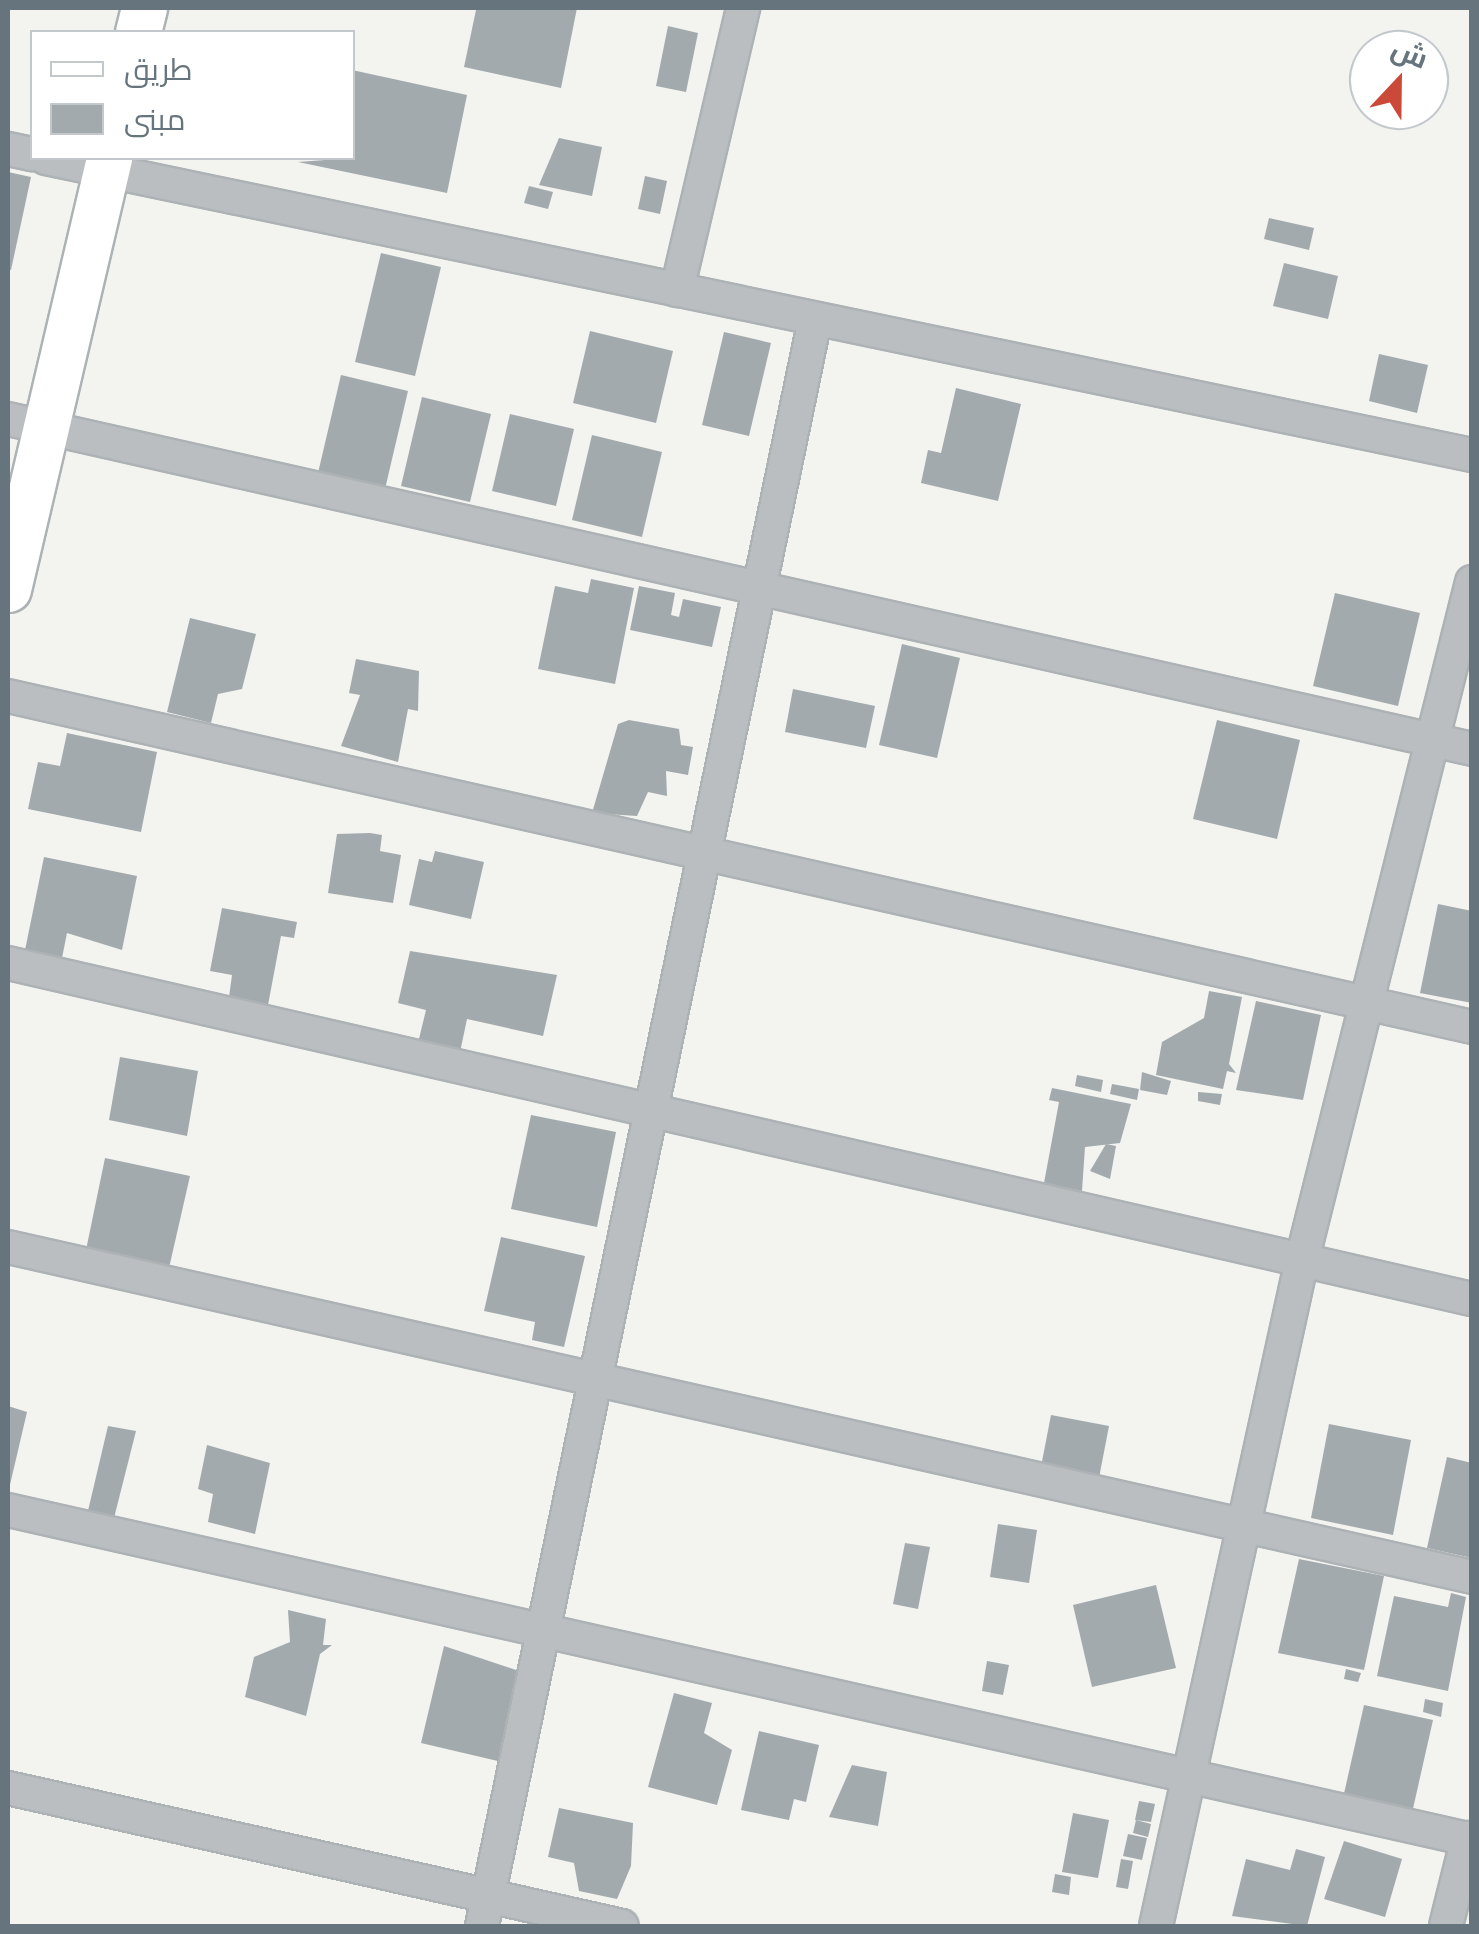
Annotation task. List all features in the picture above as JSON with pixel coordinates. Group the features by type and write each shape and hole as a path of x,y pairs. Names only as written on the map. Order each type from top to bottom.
{"street":[{"path":"678,290 743,8"},
{"path":"66,160 107,164 678,290 1472,455"},
{"path":"8,589 26,423 107,164"},
{"path":"485,1912 816,319"},
{"path":"26,423 1472,749"},
{"path":"1156,1926 1302,1260 1370,1004 1472,582"},
{"path":"8,696 1472,1027"},
{"path":"8,964 652,1105 954,1185 1472,1299"},
{"path":"8,1247 1472,1576"},
{"path":"8,1510 1190,1771 1470,1839 1446,1926"},
{"path":"8,1788 485,1912 622,1926"}],"building":[{"path":"577,8 561,88 464,67 476,10"},
{"path":"668,26 698,33 686,92 656,86"},
{"path":"355,71 467,95 447,193 298,162 355,160"},
{"path":"559,138 602,147 592,196 539,185"},
{"path":"8,172 31,177 11,270 8,269"},
{"path":"645,176 667,181 660,214 638,209"},
{"path":"529,186 553,192 548,209 524,203"},
{"path":"1269,218 1314,228 1309,250 1264,239"},
{"path":"381,253 441,267 415,376 355,362"},
{"path":"1284,263 1338,276 1328,319 1273,306"},
{"path":"590,331 673,351 656,423 573,403"},
{"path":"724,332 771,343 749,436 702,425"},
{"path":"1379,354 1428,365 1417,413 1369,401"},
{"path":"341,375 408,391 385,489 318,473"},
{"path":"956,388 1021,404 998,501 921,483 928,450 941,453"},
{"path":"422,397 491,414 470,502 401,486"},
{"path":"510,414 574,429 556,506 492,491"},
{"path":"592,435 662,452 642,537 572,520"},
{"path":"591,579 634,588 615,684 538,669 555,586 588,593"},
{"path":"639,586 675,593 671,615 679,617 683,599 721,607 712,647 630,630"},
{"path":"1335,593 1420,613 1398,706 1313,686"},
{"path":"190,618 256,634 242,689 218,694 211,723 167,712"},
{"path":"902,644 960,658 937,758 879,745"},
{"path":"356,659 419,671 418,711 408,709 398,762 341,746 360,695 349,693"},
{"path":"793,689 875,706 866,748 785,732"},
{"path":"629,720 679,729 681,745 693,747 688,775 666,771 667,796 648,792 637,816 592,813 618,724"},
{"path":"1217,720 1300,740 1277,839 1193,819"},
{"path":"67,733 157,752 141,832 28,809 38,762 60,766"},
{"path":"337,834 382,835 380,851 401,855 393,903 328,893"},
{"path":"435,851 484,862 471,919 409,905 419,859 432,862"},
{"path":"44,857 137,876 122,950 67,933 61,963 24,955"},
{"path":"1438,904 1472,911 1472,1003 1420,993"},
{"path":"222,908 297,922 294,938 281,936 268,1005 229,997 232,975 210,971"},
{"path":"410,951 557,975 543,1036 467,1019 459,1057 417,1047 426,1010 398,1003"},
{"path":"1209,991 1242,997 1229,1064 1236,1073 1227,1071 1223,1089 1156,1075 1162,1042 1204,1018"},
{"path":"1256,1001 1321,1015 1303,1100 1236,1090"},
{"path":"120,1057 198,1071 187,1136 109,1120"},
{"path":"1142,1072 1171,1081 1167,1095 1140,1090"},
{"path":"1077,1075 1103,1080 1101,1092 1075,1086"},
{"path":"1112,1084 1139,1089 1137,1100 1110,1094"},
{"path":"1052,1088 1131,1104 1120,1143 1085,1147 1082,1191 1044,1183 1059,1102 1049,1100"},
{"path":"1198,1092 1222,1094 1220,1105 1198,1101"},
{"path":"531,1115 616,1132 597,1227 511,1209"},
{"path":"1106,1144 1116,1146 1110,1179 1090,1171"},
{"path":"105,1158 190,1176 169,1268 86,1250"},
{"path":"501,1237 585,1256 564,1347 532,1340 535,1322 484,1311"},
{"path":"8,1406 27,1412 9,1489 8,1489"},
{"path":"1051,1415 1109,1426 1098,1483 1040,1472"},
{"path":"1329,1424 1411,1440 1393,1535 1311,1518"},
{"path":"108,1426 136,1431 113,1522 87,1515"},
{"path":"207,1445 270,1463 255,1534 208,1522 213,1494 198,1489"},
{"path":"1447,1457 1472,1463 1472,1558 1427,1548"},
{"path":"998,1524 1037,1530 1029,1583 990,1577"},
{"path":"905,1543 930,1547 918,1609 893,1604"},
{"path":"1299,1559 1384,1576 1364,1670 1278,1653"},
{"path":"1156,1585 1176,1668 1092,1687 1073,1605"},
{"path":"1451,1593 1466,1597 1448,1691 1377,1676 1394,1596 1448,1607"},
{"path":"288,1610 326,1619 323,1645 332,1645 320,1654 306,1716 245,1697 254,1657 290,1642"},
{"path":"444,1646 519,1671 502,1762 421,1743"},
{"path":"987,1661 1009,1665 1003,1695 982,1691"},
{"path":"1346,1669 1361,1673 1358,1682 1344,1679"},
{"path":"674,1693 712,1703 704,1733 732,1750 717,1805 648,1787"},
{"path":"1425,1699 1443,1703 1441,1717 1423,1712"},
{"path":"1364,1705 1433,1720 1412,1813 1343,1798"},
{"path":"759,1731 819,1745 806,1802 794,1799 789,1820 741,1810"},
{"path":"852,1765 887,1772 878,1826 829,1817"},
{"path":"1139,1801 1155,1804 1151,1822 1135,1820"},
{"path":"559,1808 633,1823 631,1866 617,1899 579,1891 574,1863 548,1857"},
{"path":"1073,1813 1109,1820 1098,1878 1062,1872"},
{"path":"1136,1820 1151,1824 1148,1837 1133,1833"},
{"path":"1128,1834 1147,1838 1142,1860 1123,1856"},
{"path":"1344,1841 1402,1859 1385,1917 1324,1899"},
{"path":"1296,1849 1325,1857 1307,1926 1232,1916 1246,1859 1290,1870"},
{"path":"1121,1859 1133,1861 1128,1889 1116,1887"},
{"path":"1055,1874 1071,1877 1069,1895 1052,1892"}]}
